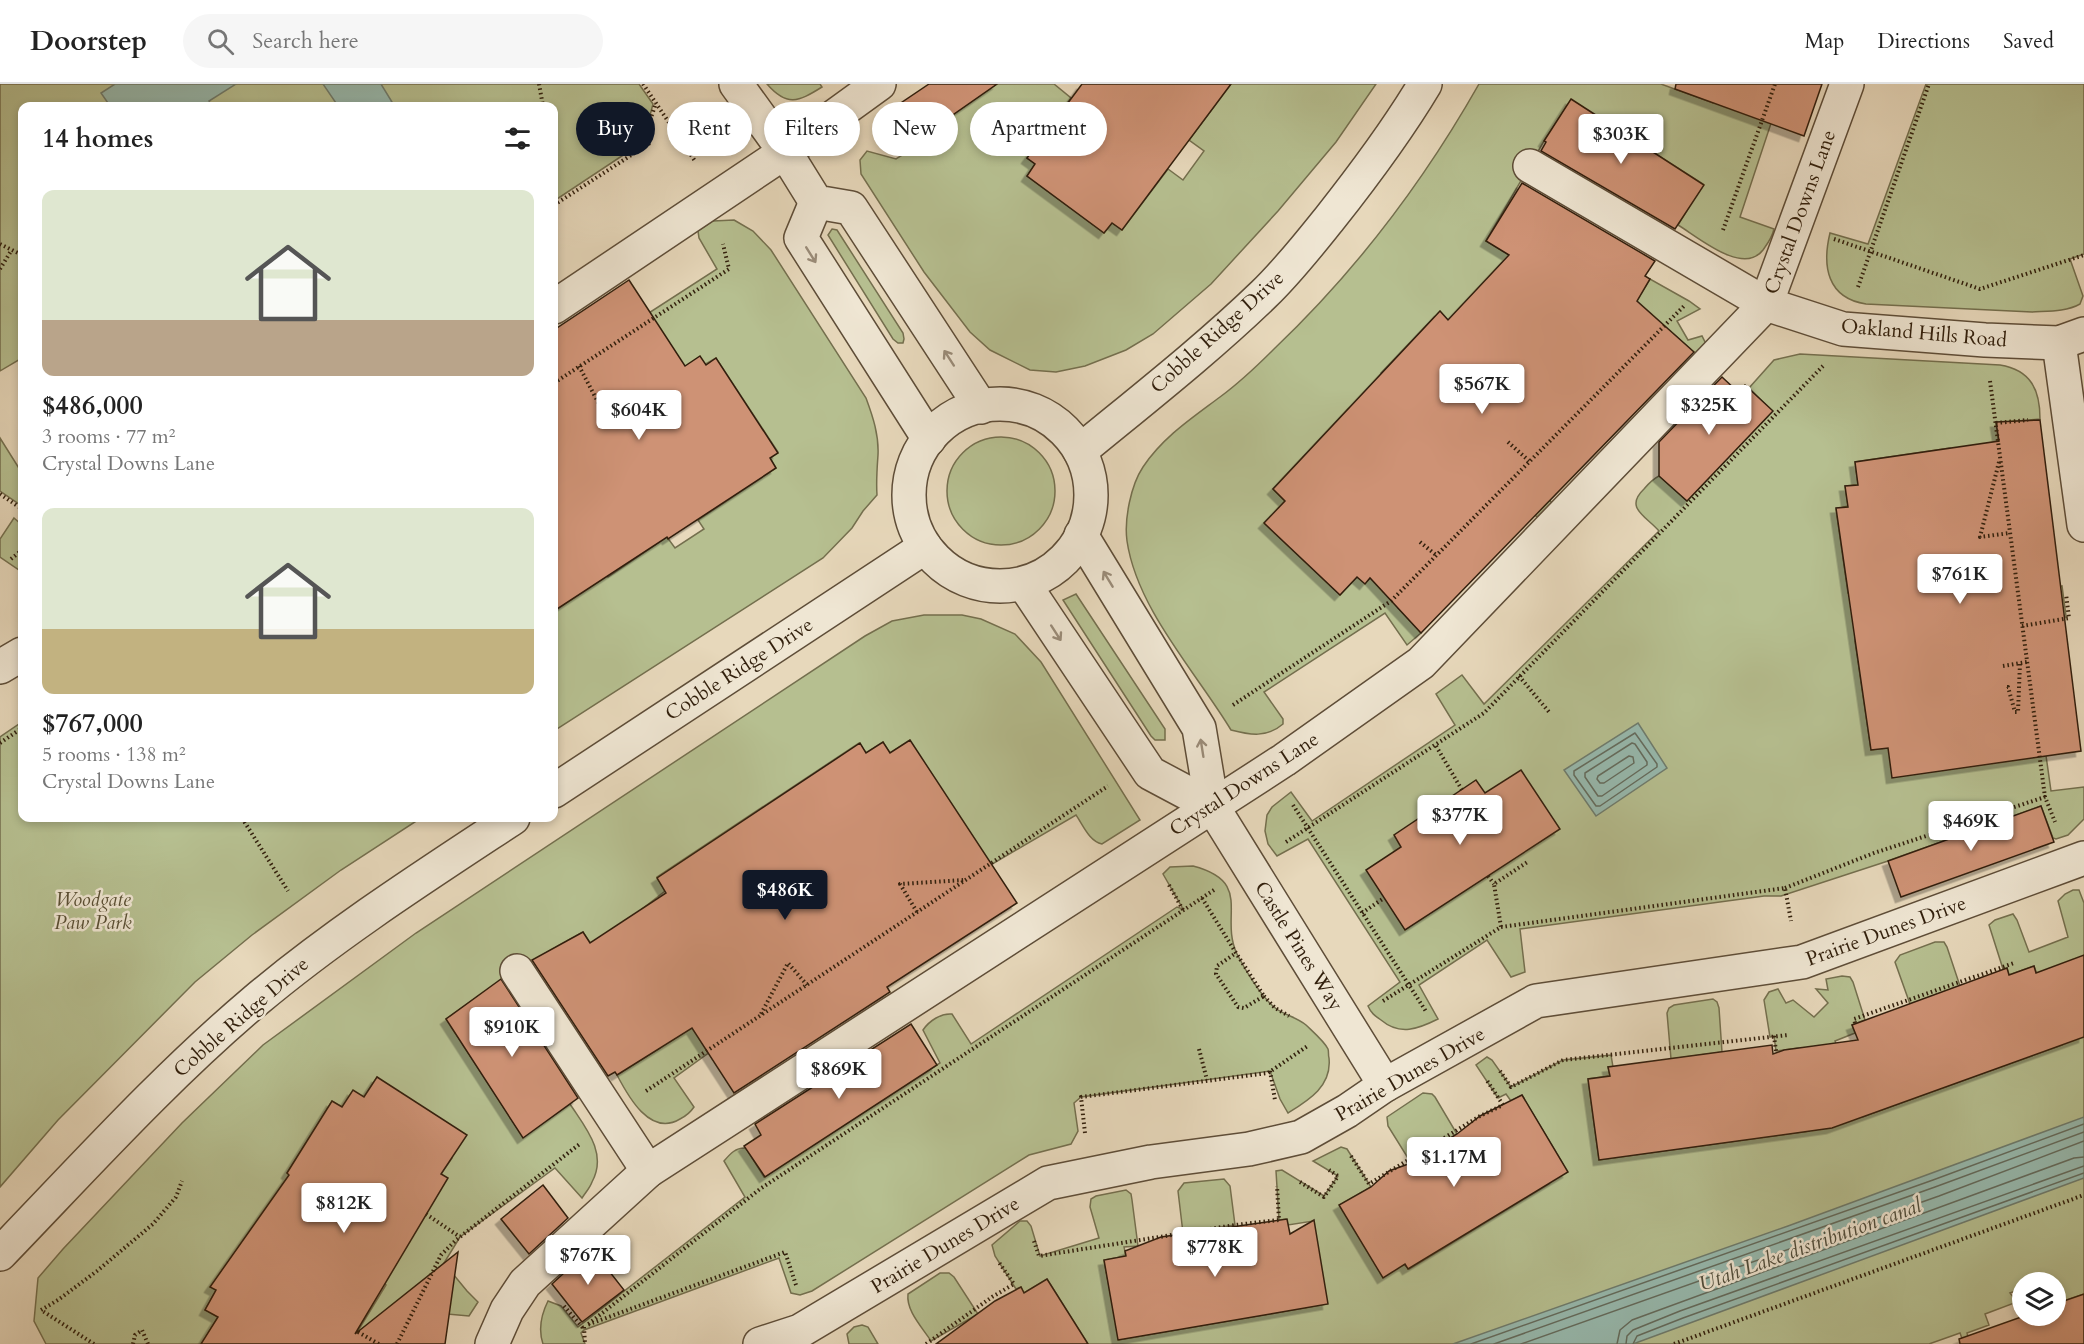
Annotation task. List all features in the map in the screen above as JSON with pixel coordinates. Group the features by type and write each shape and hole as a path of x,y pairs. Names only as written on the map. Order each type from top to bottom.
{"street":[{"path":"736,84 764,122"},
{"path":"854,102 879,84"},
{"name":"Cobble Ridge Drive","path":"1080,451 1218,336 1266,292 1310,243 1357,184 1408,113 1425,84"},
{"name":"Crystal Downs Lane","path":"492,1344 507,1310 525,1282 648,1171 1284,760 1421,663 1766,304 1846,84"},
{"path":"558,304 780,156"},
{"path":"788,156 816,202 851,208 981,407"},
{"name":"Oakland Hills Road","path":"1530,166 1766,304 1843,329 1985,340 2072,338"},
{"path":"816,202 801,238 929,439"},
{"path":"2072,338 2084,525"},
{"path":"992,404 1021,407 1043,414 1064,430 1080,451 1089,476 1091,502 1085,529 1071,554 1049,572 1024,584 996,587 973,582 944,567 925,547 912,521 909,495 913,467 929,439 943,424 966,410 992,404"},
{"name":"Castle Pines Way","path":"1081,535 1199,728 1212,806 1385,1085"},
{"name":"Cobble Ridge Drive","path":"558,788 925,547"},
{"path":"1024,584 1150,773 1212,806"},
{"path":"0,667 18,656"},
{"name":"Cobble Ridge Drive","path":"0,1254 190,1058 254,1002 312,954 365,915 507,822"},
{"name":"Prairie Dunes Drive","path":"760,1344 800,1331 1048,1183 1151,1162 1249,1149 1301,1137 1347,1111 1385,1085 1536,1001 1802,962 2084,858"},
{"path":"517,970 648,1171"}],"path":[{"path":"539,84 542,102"},
{"path":"643,84 697,164"},
{"path":"1722,234 1775,84"},
{"path":"1855,297 1929,84"},
{"path":"558,202 650,143 645,135 656,103"},
{"path":"1831,238 1980,289 2084,255"},
{"path":"558,380 729,268 722,239"},
{"path":"0,244 18,254"},
{"path":"0,268 11,251"},
{"path":"1229,707 1391,601 1689,301"},
{"path":"1279,846 1484,713 1830,359"},
{"path":"579,366 599,404"},
{"path":"1990,380 2045,797 2056,825"},
{"path":"1996,423 2034,420"},
{"path":"1508,442 1529,461"},
{"path":"2000,457 1980,537 2010,533"},
{"path":"0,494 18,506"},
{"path":"1420,542 1436,555"},
{"path":"11,559 18,553"},
{"path":"2022,626 2068,618 2066,594"},
{"path":"2003,666 2027,662"},
{"path":"2007,687 2015,712 2018,712 2020,663"},
{"path":"1519,676 1549,712"},
{"path":"0,743 18,731"},
{"path":"1436,746 1462,790"},
{"path":"646,1091 1116,780"},
{"path":"1382,1002 1501,927 1785,888 1874,853 2045,797"},
{"path":"1291,802 1432,1021"},
{"path":"245,822 288,891"},
{"path":"1494,884 1529,861"},
{"path":"1488,876 1494,884 1501,927"},
{"path":"916,912 900,885 965,880"},
{"path":"1168,883 1184,910"},
{"path":"585,1326 760,1189 1217,888"},
{"path":"1785,888 1792,930"},
{"path":"1202,898 1264,996 1275,1008 1295,1019"},
{"path":"1362,913 1384,898"},
{"path":"1236,953 1217,966 1216,974 1238,1007 1245,1008 1264,996"},
{"path":"760,1016 788,963 807,985"},
{"path":"1855,1023 1854,1019 2014,963"},
{"path":"1774,1036 1776,1052"},
{"path":"1085,1137 1080,1097 1270,1071 1319,1039"},
{"path":"1199,1049 1207,1080"},
{"path":"1270,1071 1277,1110"},
{"path":"397,1344 441,1255 460,1237 581,1143"},
{"path":"94,1344 40,1310 58,1300 97,1271 153,1224 176,1197 182,1181"},
{"path":"1674,1344 2084,1195"},
{"path":"426,1214 460,1237"},
{"path":"585,1326 785,1252 800,1295"},
{"path":"561,1303 585,1326 585,1344"},
{"path":"133,1344 135,1335 142,1330 148,1344"},
{"path":"358,1332 379,1344"}],"green space":[{"path":"0,84 639,84 652,102 576,102 576,156 622,156 558,198 558,102 18,102 18,360 0,371"},
{"path":"767,84 820,84 822,87 793,100 781,96"},
{"path":"997,84 1054,84 1071,98 1068,102 971,102"},
{"path":"1231,84 1376,84 1336,142 1278,211 1211,284 1153,334 1126,350 1085,366 1056,372 1030,370 990,350 970,332 924,272 861,174 860,160 867,151 872,152 872,156 896,159 901,156 958,156 958,111 970,103 970,156 1028,156 1027,158 1035,164 1027,176 1104,233 1112,223 1122,230 1168,169 1183,180 1204,151 1189,140"},
{"path":"1479,84 1661,84 1713,103 1732,84 1784,84 1740,217 1774,229 1772,235 1763,250 1754,257 1744,259 1720,252 1678,225 1703,184 1571,100 1544,141 1486,241 1623,323 1650,279 1700,309 1677,321 1688,340 1702,336 1706,344 1697,355 1669,330 1531,479 1552,503 1537,517 1512,493 1398,608 1421,633 1407,645 1385,613 1264,692 1283,719 1283,724 1271,732 1258,734 1231,730 1155,615 1133,566 1127,541 1127,523 1129,502 1135,483 1151,456 1169,437 1248,374 1332,289 1386,224 1458,120","holes":["1440,311 1448,320 1382,566 1365,583 1357,577 1340,595 1265,524 1285,501 1273,489 1348,409 1387,380 1381,373"]},
{"path":"1926,84 2084,84 2084,254 2070,259 2083,296 2080,304 2063,310 2032,312 1866,304 1853,301 1835,288 1830,279 1827,257 1830,233 1868,244"},
{"path":"734,220 753,231 771,250 866,398 878,440 877,495 852,528 823,558 558,728 558,608 583,591 598,562 608,577 667,537 675,548 704,529 698,520 776,468 770,458 778,452 716,358 593,428 558,451 558,380 578,367 573,362 717,269 699,238 698,231 713,221"},
{"path":"832,229 837,230 903,333 903,343 898,343 893,339 828,235"},
{"path":"1800,354 2000,365 2019,371 2032,383 2038,399 2040,419 1996,423 2010,533 1950,448 1855,462 1858,485 1845,486 1848,506 1836,509 1848,593 1857,592 1855,641 1871,750 1888,748 2026,593 2062,586 2066,616 2064,619 2028,628 2051,791 2084,787 2084,819 2068,835 2056,839 2053,838 2041,806 1888,861 1781,896 1764,896 1520,929 1525,972 1511,977 1487,940 1419,985 1438,1019 1409,1029 1388,1025 1373,1014 1368,1006 1400,982 1308,839 1277,856 1268,844 1265,831 1267,815 1272,807 1291,792 1312,821 1455,725 1436,694 1462,675 1484,704 1659,531 1639,512 1636,501 1638,496 1659,476 1687,501 1772,411 1749,388 1774,360"},
{"path":"1001,437 1022,441 1039,453 1051,470 1055,491 1051,512 1039,529 1022,541 1001,545 980,541 963,529 951,512 947,491 951,470 963,453 980,441"},
{"path":"0,438 18,467 18,503 0,491"},
{"path":"14,518 18,522 18,569 0,557 0,539"},
{"path":"1076,594 1165,729 1165,740 1155,740 1151,736 1063,600"},
{"path":"924,615 962,615 981,619 1015,634 1041,662 1140,820 1102,844 1090,836 1076,815 965,880 760,1016 674,1078 694,1107 684,1117 669,1123 659,1123 641,1112 617,1075 660,1048 583,932 513,973 446,1019 523,1137 570,1104 593,1141 597,1161 591,1184 582,1198 555,1168 460,1237 444,1263 478,1302 469,1316 414,1311 350,1344 386,1285 376,1278 447,1178 441,1174 452,1158 377,1077 364,1097 342,1107 332,1101 287,1173 294,1178 211,1287 216,1290 205,1310 218,1317 202,1344 46,1344 34,1321 38,1278 182,1123 263,1045 416,933 865,636 892,621","holes":["910,740 650,924 641,910 665,891 657,877 859,743 866,753 883,742 890,753"]},
{"name":"Woodgate Paw Park","path":"18,725 18,822 415,822 341,870 252,935 195,982 58,1120 0,1187 0,737"},
{"path":"1193,866 1212,873 1223,881 1229,891 1232,940 1240,960 1259,990 1278,1010 1306,1025 1328,1049 1327,1077 1318,1091 1304,1103 1288,1113 1280,1099 1270,1071 1081,1097 1074,1103 1078,1131 1071,1144 1029,1155 812,1291 800,1295 791,1293 779,1258 584,1330 581,1333 585,1344 543,1344 541,1322 548,1301 561,1306 578,1327 745,1197 724,1161 734,1152 746,1148 764,1177 940,1063 923,1030 936,1018 952,1014 971,1044 1177,907 1183,909 1163,874 1170,867"},
{"path":"2079,890 2084,903 2084,1294 2066,1300 2066,1272 2012,1272 2012,1292 2010,1293 2012,1304 1985,1314 1989,1325 1967,1333 1970,1344 1964,1344 1960,1333 1929,1344 1088,1344 1047,1279 1024,1293 1021,1287 1016,1289 995,1256 992,1245 1020,1221 1027,1221 1031,1226 1040,1256 1099,1238 1090,1207 1091,1199 1126,1190 1131,1194 1138,1246 1124,1247 1126,1256 1104,1260 1119,1340 1327,1304 1313,1221 1288,1225 1286,1219 1279,1220 1276,1171 1282,1170 1324,1196 1338,1176 1313,1161 1341,1147 1347,1149 1371,1187 1340,1205 1409,1269 1549,1184 1563,1164 1522,1095 1511,1101 1506,1094 1498,1098 1476,1065 1487,1057 1492,1060 1511,1087 1563,1060 1611,1055 1613,1067 1608,1067 1610,1076 1588,1079 1599,1160 1809,1131 1798,1048 1776,1051 1774,1036 1770,1037 1764,1000 1769,992 1778,989 1786,1003 1793,1000 1814,1017 1828,1003 1816,989 1828,990 1826,979 1842,976 1850,977 1853,982 1865,1020 1852,1025 1855,1033 1835,1041 1862,1117 2062,1045 2034,966 2009,975 2007,968 2003,969 1989,925 1995,920 2013,914 2029,952 2068,937 2058,901 2065,894"},
{"path":"1935,942 1944,942 1947,947 1960,986 1910,1004 1895,962 1900,955"},
{"path":"1713,999 1719,1008 1722,1052 1671,1059 1667,1013 1669,1008 1674,1005"},
{"path":"1423,1093 1432,1094 1435,1097 1457,1134 1411,1163 1388,1126 1387,1117"},
{"path":"1224,1179 1230,1186 1235,1225 1183,1233 1178,1191 1184,1183"},
{"path":"940,1273 949,1273 954,1277 978,1314 931,1341 909,1307 908,1294"},
{"path":"862,1325 868,1327 878,1344 849,1344 847,1334 854,1327"}],"water":[{"path":"115,84 236,84 210,102 107,102 101,93"},
{"path":"323,84 381,84 392,102 335,102"},
{"path":"1638,723 1667,768 1596,816 1564,770"},
{"name":"Utah Lake distribution canal","path":"2084,1117 2084,1178 1633,1344 1453,1344 1788,1226"}],"building":[{"path":"929,84 997,84 958,111 958,102 902,102"},
{"path":"1082,84 1231,84 1122,230 1112,223 1104,233 1027,176 1035,164 1027,158 1028,156 1107,156 1107,102 1069,102"},
{"path":"1676,84 1822,84 1804,136 1675,89"},
{"path":"1571,99 1704,185 1675,229 1541,151 1546,142 1544,141"},
{"path":"1522,183 1655,261 1645,276 1650,279 1637,301 1694,352 1421,633 1370,578 1365,584 1357,577 1340,595 1264,523 1285,501 1273,489 1440,311 1448,320 1509,255 1486,241"},
{"path":"629,280 685,366 700,356 706,365 716,358 778,453 770,458 776,468 558,608 558,327"},
{"path":"1722,377 1738,392 1745,385 1773,411 1687,501 1659,476 1659,442"},
{"path":"2040,420 2081,751 1892,778 1888,748 1871,750 1836,508 1848,507 1845,486 1858,485 1855,462 1999,441 1996,422"},
{"path":"910,740 1017,903 887,987 890,992 734,1093 692,1028 617,1075 615,1072 608,1076 532,960 583,932 590,943 666,893 657,878 860,743 866,753 883,742 890,753"},
{"path":"1521,770 1560,829 1405,930 1366,870 1401,847 1394,835 1476,780 1485,793"},
{"path":"2041,806 2054,842 1901,897 1888,861"},
{"path":"2084,955 2084,1037 1832,1128 1599,1160 1588,1079 1610,1076 1608,1067 1772,1045 1773,1054 1784,1050 1858,1040 1852,1025 2007,968 2009,975 2034,966 2036,973"},
{"path":"501,979 578,1098 523,1138 446,1019"},
{"path":"911,1024 937,1065 765,1177 744,1146 761,1135 755,1124"},
{"path":"377,1077 467,1135 441,1174 448,1178 355,1334 458,1252 445,1344 201,1344 218,1317 205,1310 216,1290 210,1287 289,1175 287,1173 332,1101 342,1107 353,1090 364,1097"},
{"path":"1522,1095 1568,1172 1408,1269 1405,1264 1383,1278 1339,1205 1371,1187 1389,1171 1411,1163 1457,1134 1480,1116"},
{"path":"543,1185 568,1218 529,1254 501,1219"},
{"path":"1287,1219 1290,1234 1314,1220 1328,1304 1118,1340 1104,1260 1126,1256 1125,1251 1161,1237"},
{"path":"591,1248 624,1290 582,1322 552,1284"},
{"path":"1047,1279 1088,1344 936,1344 995,1301 1021,1287 1024,1293"},
{"path":"2084,1294 2084,1344 1960,1344 1959,1339 2012,1320 2012,1326 2066,1326 2066,1300"}]}
